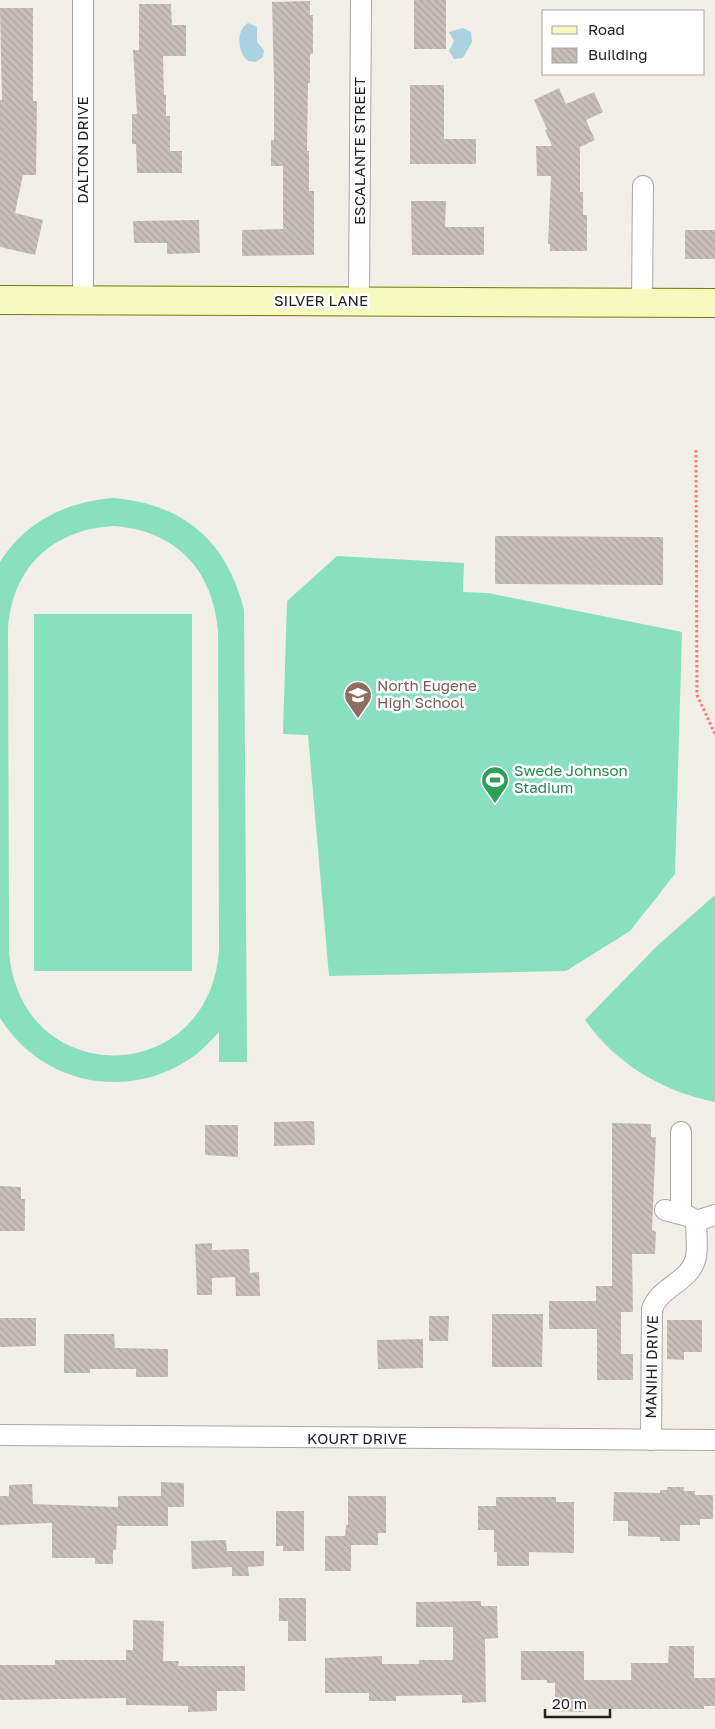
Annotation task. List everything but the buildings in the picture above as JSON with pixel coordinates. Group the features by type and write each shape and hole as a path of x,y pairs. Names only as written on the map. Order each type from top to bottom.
{"street":[{"name":"DALTON DRIVE","path":"82,0 83,301"},
{"name":"ESCALANTE STREET","path":"359,302 361,0"},
{"path":"642,303 643,186"},
{"name":"SILVER LANE","path":"0,300 715,303"},
{"name":"MANIHI DRIVE","path":"651,1440 652,1309 658,1297 683,1278 696,1257 689,1215 681,1132"},
{"name":"KOURT DRIVE","path":"0,1436 715,1440"}],"path":[{"path":"696,450 697,695 715,734"}],"green space":[{"path":"113,498 161,508 199,530 214,546 226,564 244,610 247,1062 219,1062 219,1032 195,1055 166,1072 140,1080 113,1082 87,1079 62,1071 38,1058 17,1040 0,1018 0,562 22,535 35,525 63,509 96,500","holes":["113,526 135,529 155,535 187,557 199,572 208,589 215,609 218,631 219,951 207,997 183,1029 151,1049 114,1055 77,1049 45,1030 21,997 9,952 8,630 11,608 17,588 39,556 54,544 71,535 91,529"]},
{"name":"Swede Johnson Stadium","path":"337,556 464,563 463,592 488,593 682,632 675,874 630,931 566,971 329,976 308,735 283,734 287,601"},
{"path":"34,614 192,614 192,971 34,971"},
{"path":"715,895 715,1102 677,1091 642,1074 611,1050 585,1020 657,946"}],"water":[{"path":"248,23 257,27 257,42 264,50 263,57 256,62 248,61 240,47 241,31"},
{"path":"463,28 471,32 472,42 463,58 454,59 449,51 454,41 449,32"}],"place":[{"name":"North Eugene High School","path":"358,719"},
{"name":"Swede Johnson Stadium","path":"495,804"}]}
